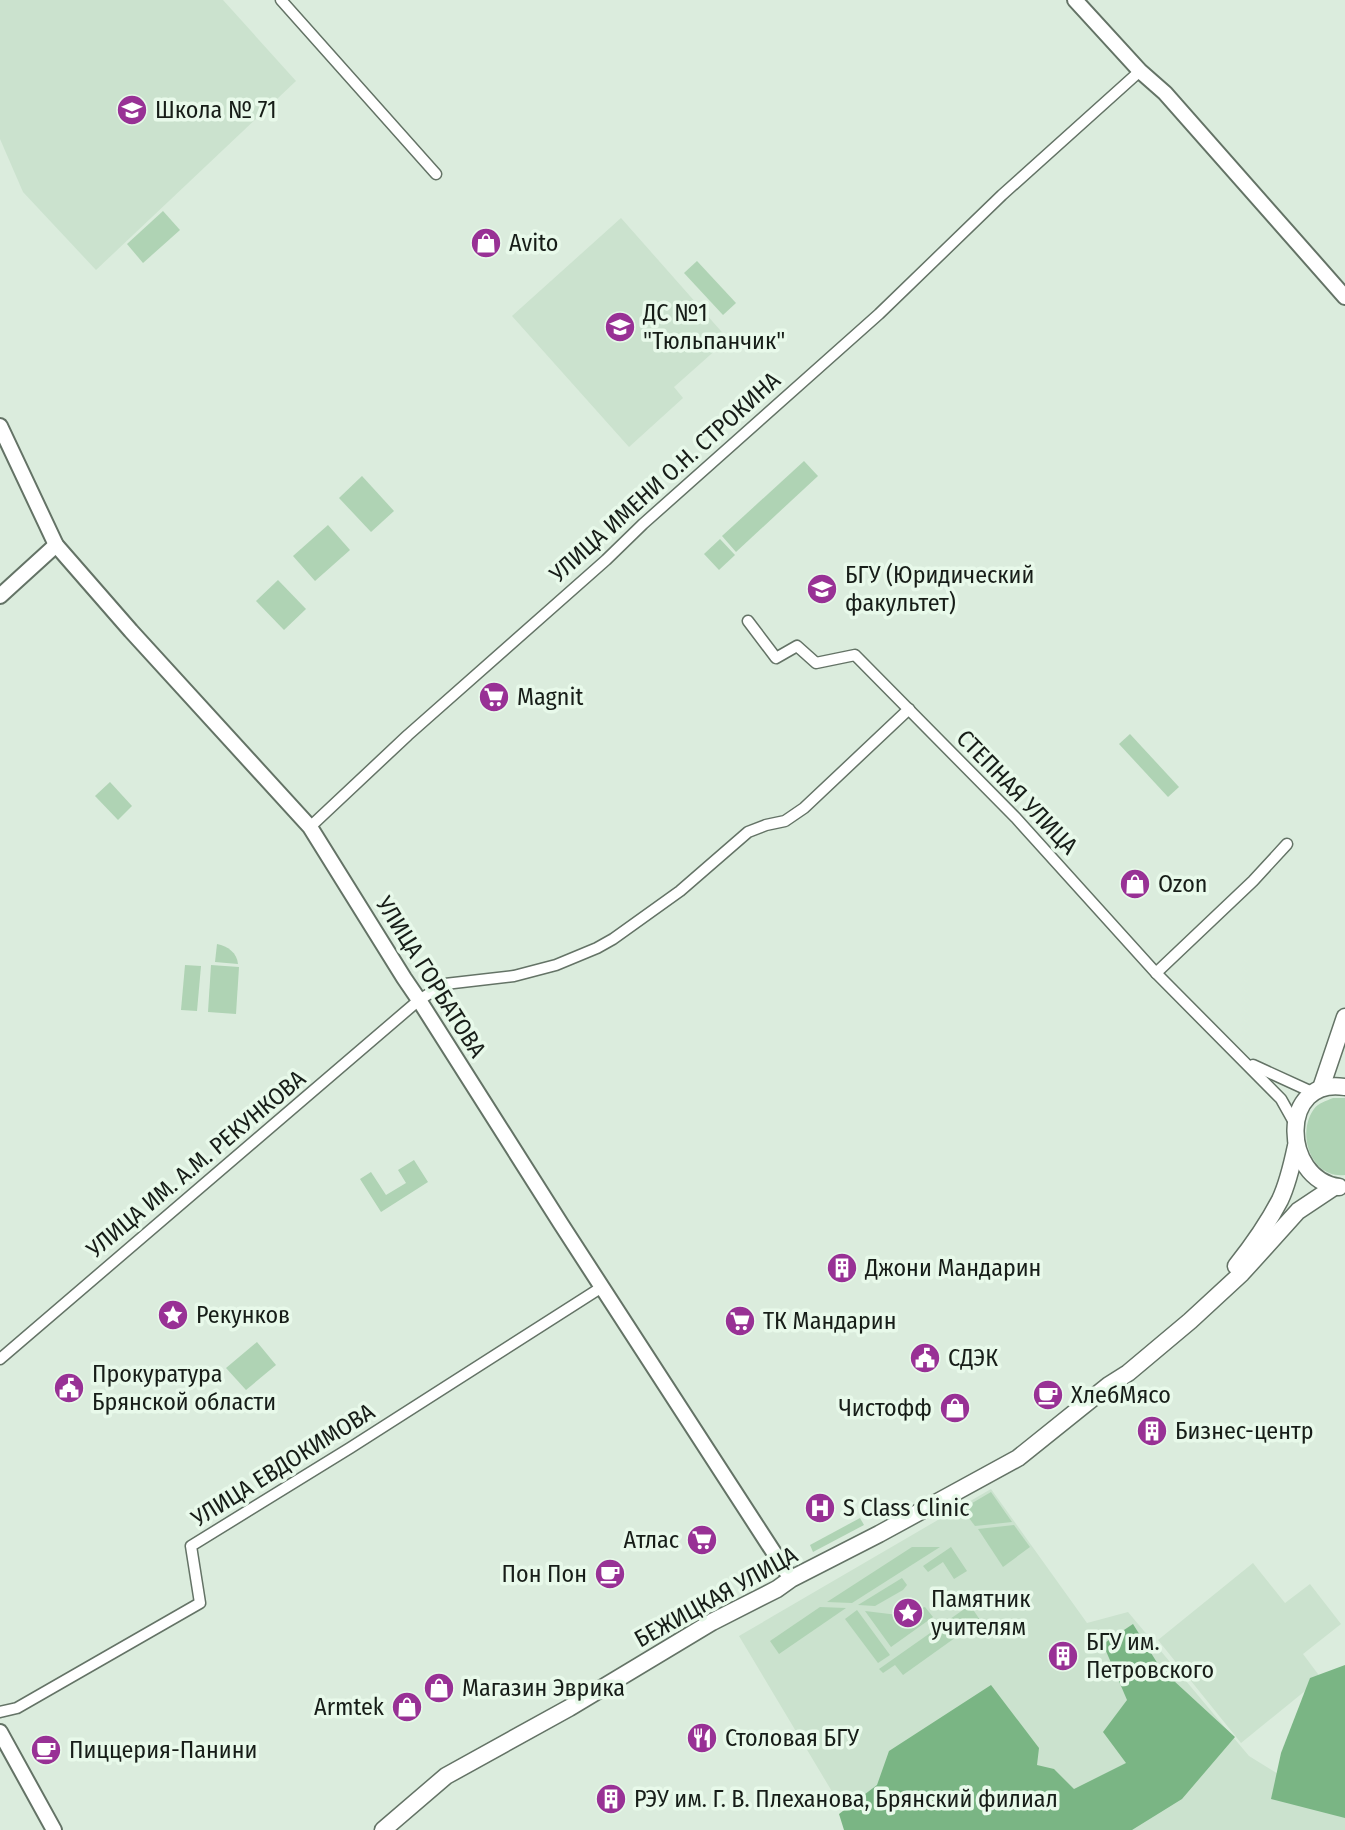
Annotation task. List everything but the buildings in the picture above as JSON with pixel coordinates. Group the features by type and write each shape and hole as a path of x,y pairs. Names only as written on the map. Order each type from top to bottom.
{"main road":[{"path":"1075,0 1140,71 1165,93 1345,297"},
{"name":"УЛИЦА ГОРБАТОВА","path":"0,426 56,545 310,827 404,978 792,1579"},
{"path":"0,596 56,545"},
{"path":"1109,1385 1236,1265 1250,1248 1279,1201 1290,1176 1296,1146 1295,1125 1300,1108 1317,1090 1345,1017"},
{"path":"1317,1090 1328,1086 1345,1087"},
{"path":"1296,1146 1302,1161 1321,1182 1340,1187"},
{"path":"1109,1385 1128,1373 1190,1321 1242,1273 1298,1211 1340,1187"},
{"name":"БЕЖИЦКАЯ УЛИЦА","path":"383,1830 446,1776 569,1708 712,1622 777,1590 792,1579 1018,1458 1109,1385"},
{"path":"0,1732 54,1830"}],"street":[{"path":"281,0 436,174"},
{"name":"УЛИЦА ИМЕНИ О.Н. СТРОКИНА","path":"310,827 408,735 879,314 1002,195 1140,71"},
{"name":"СТЕПНАЯ УЛИЦА","path":"748,621 776,658 797,646 816,663 855,655 1023,825 1156,973 1281,1099 1295,1125"},
{"name":"УЛИЦА ИМ. А.М. РЕКУНКОВА","path":"0,1359 419,1000 445,984 514,976 556,965 613,939 680,891 748,832 785,821 804,808 909,709"},
{"path":"1156,973 1253,881 1287,844"},
{"path":"1240,1058 1264,1071 1317,1090"},
{"name":"УЛИЦА ЕВДОКИМОВА","path":"0,1712 18,1707 200,1603 191,1546 351,1448 603,1287"}],"shaded area":[{"name":"Школа № 71","path":"0,0 223,0 296,81 96,270 23,192 0,139"},
{"path":"163,211 180,230 143,263 127,244"},
{"name":"ДС №1 \"Тюльпанчик\"","path":"621,218 728,339 674,387 683,398 629,447 512,316"},
{"path":"697,261 736,303 723,315 684,273"},
{"path":"804,461 818,476 736,552 722,536"},
{"path":"362,476 394,511 371,532 339,498"},
{"path":"328,525 350,550 315,581 293,556"},
{"path":"720,539 735,555 719,570 704,554"},
{"path":"278,580 306,609 284,630 256,601"},
{"path":"1130,734 1179,787 1168,797 1119,744"},
{"path":"110,782 132,806 118,820 95,796"},
{"path":"217,944 231,951 238,964 215,962"},
{"path":"185,965 201,966 197,1011 181,1010"},
{"path":"211,965 239,967 236,1014 208,1012"},
{"path":"1333,1098 1345,1098 1345,1175 1323,1170 1310,1152 1307,1141 1306,1130 1314,1109"},
{"path":"414,1160 428,1182 381,1212 360,1179 371,1172 386,1195 406,1183 398,1170"},
{"path":"257,1342 276,1365 246,1390 226,1368"},
{"path":"991,1489 1087,1623 1128,1612 1249,1756 1345,1815 1345,1830 855,1830 739,1636"},
{"path":"991,1492 1012,1522 975,1526 962,1509"},
{"path":"860,1518 864,1525 813,1552 810,1545"},
{"path":"1014,1525 1030,1547 1003,1567 978,1529"},
{"path":"912,1547 940,1547 852,1603 827,1602"},
{"path":"951,1547 967,1571 954,1579 943,1562 928,1572 923,1566"},
{"path":"1253,1563 1285,1603 1310,1584 1341,1624 1303,1654 1321,1678 1241,1743 1158,1640"},
{"path":"902,1578 907,1585 903,1590 875,1606 858,1605"},
{"path":"970,1605 980,1620 903,1675 895,1665 883,1673 879,1669"},
{"path":"820,1607 846,1608 779,1654 770,1641"},
{"path":"925,1607 933,1617 891,1647 865,1611 898,1615"},
{"path":"857,1610 890,1655 878,1663 845,1619"}],"green space":[{"path":"1133,1624 1161,1669 1235,1737 1182,1799 1132,1830 844,1830 839,1814 877,1785 889,1751 991,1685 1039,1748 1037,1765 1054,1769 1074,1789 1126,1763 1103,1732 1127,1700 1103,1644"},
{"path":"1345,1665 1345,1818 1271,1799 1281,1753 1310,1678"}],"place":[{"name":"Школа № 71","path":"132,110"},
{"name":"Avito","path":"486,243"},
{"name":"ДС №1 \"Тюльпанчик\"","path":"620,327"},
{"name":"БГУ (Юридический факультет)","path":"822,589"},
{"name":"Magnit","path":"494,697"},
{"name":"Ozon","path":"1135,884"},
{"name":"Джони Мандарин","path":"842,1268"},
{"name":"Рекунков","path":"173,1315"},
{"name":"ТК Мандарин","path":"740,1321"},
{"name":"СДЭК","path":"925,1358"},
{"name":"Прокуратура Брянской области","path":"69,1388"},
{"name":"ХлебМясо","path":"1048,1395"},
{"name":"Чистофф","path":"955,1408"},
{"name":"Бизнес-центр","path":"1152,1431"},
{"name":"S Class Clinic","path":"820,1508"},
{"name":"Атлас","path":"702,1540"},
{"name":"Пон Пон","path":"610,1574"},
{"name":"Памятник учителям","path":"908,1613"},
{"name":"БГУ им. Петровского","path":"1063,1656"},
{"name":"Магазин Эврика","path":"439,1688"},
{"name":"Armtek","path":"407,1707"},
{"name":"Столовая БГУ","path":"702,1738"},
{"name":"Пиццерия-Панини","path":"46,1750"},
{"name":"РЭУ им. Г. В. Плеханова, Брянский филиал","path":"611,1799"}]}
